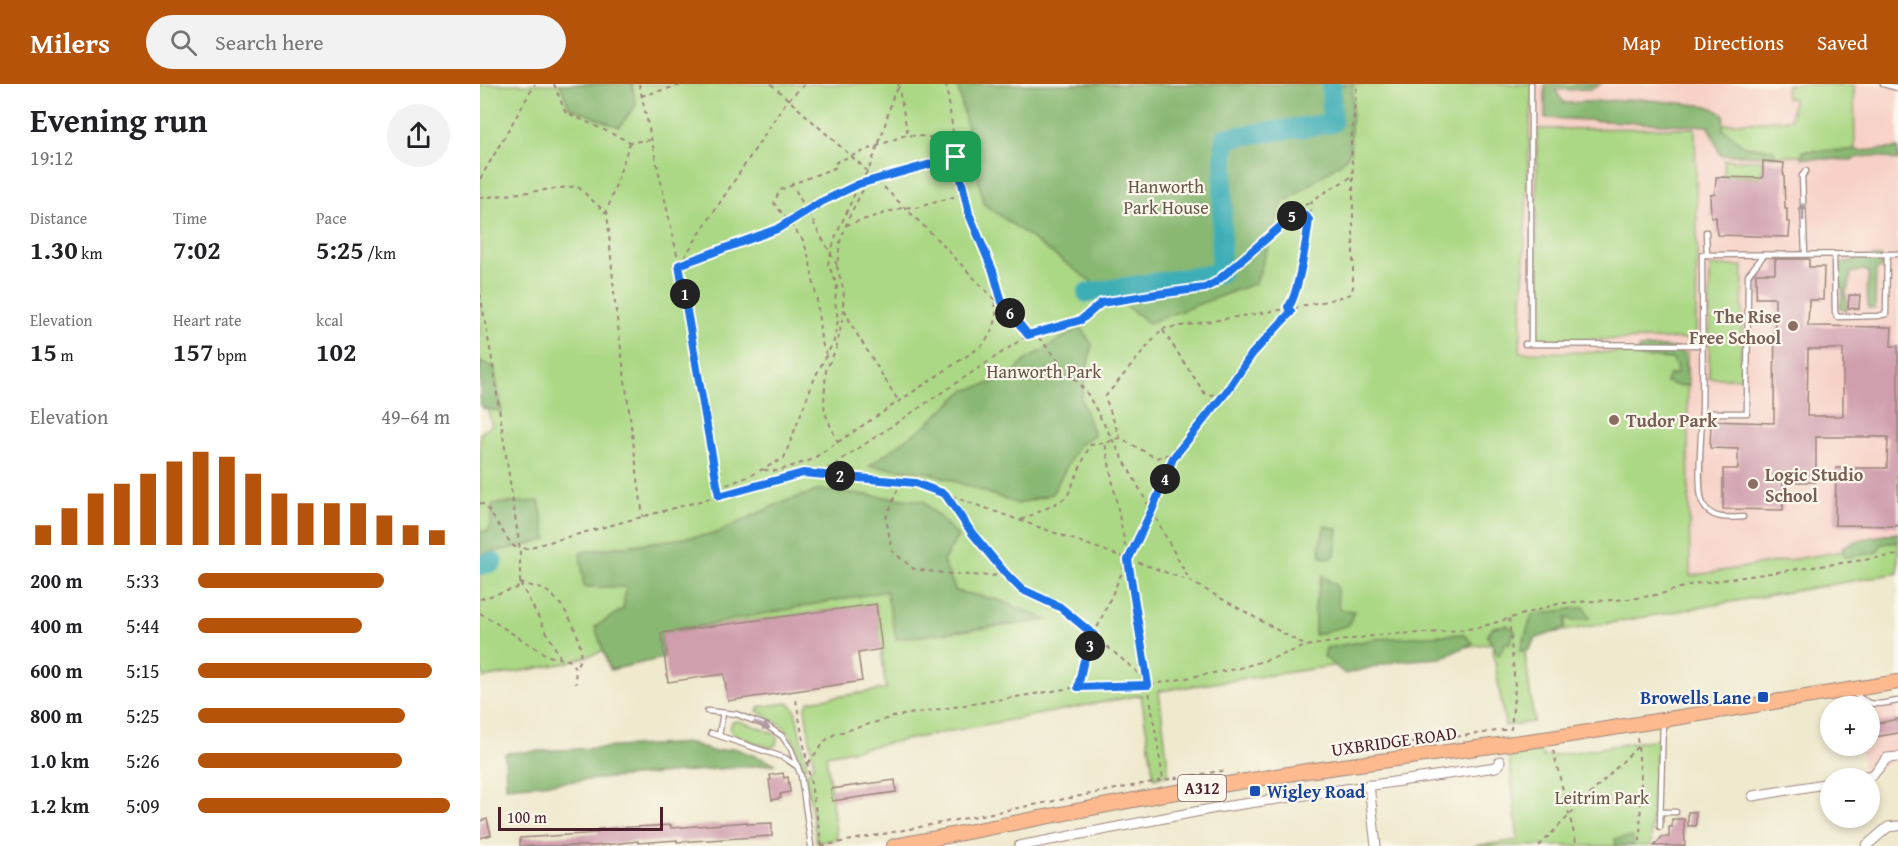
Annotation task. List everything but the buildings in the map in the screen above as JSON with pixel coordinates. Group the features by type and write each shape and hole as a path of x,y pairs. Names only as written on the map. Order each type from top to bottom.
{"main road":[{"name":"UXBRIDGE ROAD","path":"896,846 1164,787 1307,771 1551,738 1898,682"}],"street":[{"path":"1879,768 1887,759 1898,757"},
{"path":"1019,846 1216,808 1496,767 1500,761"},
{"path":"1370,785 1376,846"},
{"path":"1753,796 1820,785"},
{"path":"1866,846 1888,827 1898,826"}],"lane":[{"path":"1531,84 1528,344 1702,345"},
{"path":"1883,84 1898,88"},
{"path":"1805,254 1802,176 1806,171"},
{"path":"1706,232 1707,255"},
{"path":"1834,254 1837,317 1886,314 1887,254"},
{"path":"1743,517 1716,516 1708,511 1700,495 1702,255 1898,254"},
{"path":"1702,413 1747,413 1748,275 1764,255"},
{"path":"1851,690 1867,704 1898,701"},
{"path":"707,711 736,714 767,726 782,736 791,749 801,776 811,846"},
{"path":"719,735 723,713"},
{"path":"1660,827 1663,720"},
{"path":"711,733 784,758 798,767"},
{"path":"1660,812 1676,812"}],"path":[{"path":"480,179 535,84"},
{"path":"554,84 565,112 630,142 651,140"},
{"path":"639,84 679,265 719,496"},
{"path":"642,96 685,84"},
{"path":"762,470 777,471 811,460 838,443 983,345 994,327 997,313 994,299 905,207 771,84"},
{"path":"679,265 789,100 805,84"},
{"path":"946,84 956,157 969,214 993,271 1002,302 1028,335 1040,338 1087,393 1190,581"},
{"path":"1078,687 1083,664 1094,635 1152,510 1173,458 1252,354 1291,312 1300,306 1351,294 1353,287 1353,176 1351,144 1357,84"},
{"path":"899,85 908,134"},
{"path":"718,488 748,477 784,458 815,377 834,341 838,320 835,301 837,285 828,264 835,238 859,184 868,171 893,96 899,85"},
{"path":"826,355 821,340 809,258 803,240 774,203 780,190 837,167 836,162 908,134 948,139 952,158"},
{"path":"630,142 607,214 615,303 643,516"},
{"path":"679,265 761,235 859,184 956,157"},
{"path":"820,474 1028,335 1081,320 1101,303 1205,288 1216,282 1312,200 1353,176"},
{"path":"837,266 840,242 846,225 867,182"},
{"path":"793,185 837,266 844,291 843,317 836,349 826,370 824,403 825,413 838,443"},
{"path":"480,198 577,186 607,214"},
{"path":"846,225 905,207 915,208 964,194"},
{"path":"1178,452 1156,458 1120,438 1105,398 1162,329 1291,305 1297,287 1312,200"},
{"path":"1296,213 1306,216 1309,220"},
{"path":"480,294 520,550 520,583 560,657"},
{"path":"994,299 1000,294"},
{"path":"843,306 852,326 899,402"},
{"path":"1288,307 1291,312"},
{"path":"1162,329 1205,394 1222,396"},
{"path":"1020,520 1067,496 1090,445 1120,438"},
{"path":"796,700 822,846 1164,787 1128,560 1105,442"},
{"path":"480,503 485,505 512,545 520,550 803,473 915,483 1190,581 1306,646"},
{"path":"901,482 886,518 892,551 914,569 991,576 1005,573"},
{"path":"945,494 972,533 1021,589 1060,607 1135,670 1148,685"},
{"path":"808,763 827,739 835,734 897,716 1078,687 1148,685 1240,668 1306,646 1386,634 1430,633 1477,628 1561,603 1631,599 1661,594 1693,584 1898,555"},
{"path":"1894,556 1898,560"},
{"path":"480,598 517,588 520,583"},
{"path":"520,583 547,591 571,621 578,633 580,653 579,663 575,668"},
{"path":"480,613 548,656 569,660 575,668 576,684"},
{"path":"1500,730 1511,729 1514,711 1515,687 1509,617"},
{"path":"1539,846 1638,744 1641,778 1640,846"},
{"path":"1554,755 1577,846"}],"shaded area":[{"name":"Tudor Park","path":"1353,84 1898,84 1898,538 1881,545 1690,576 1336,302"},
{"path":"1898,705 1898,757 1879,768 1863,768 1861,756 1880,756 1880,707"}],"green space":[{"name":"Hanworth Park","path":"480,84 1535,84 1530,121 1520,352 1687,353 1690,576 1880,545 1898,538 1898,573 1523,638 1534,722 1505,726 1492,643 1159,691 1169,775 1154,778 1141,695 826,755 837,839 817,843 806,775 814,765 805,708 809,701 886,689 876,604 661,633 566,663 484,678 480,666 480,433 492,426 480,380"},
{"path":"560,84 632,84 636,105 619,127 569,107"},
{"name":"Hanworth Park House","path":"957,84 1353,84 1350,152 1342,162 1282,204 1256,283 1149,323 984,204"},
{"path":"1545,84 1601,84 1592,89 1555,90 1564,103 1641,99 1708,106 1724,114 1723,129 1744,146 1774,150 1775,156 1720,155 1709,126 1545,118"},
{"path":"1787,84 1854,85 1855,153 1775,156 1774,150 1744,146 1723,129 1723,124 1791,119 1793,98 1786,98"},
{"path":"1695,128 1696,339 1536,340 1537,129"},
{"path":"1898,148 1898,161 1874,156 1851,160 1802,158 1803,151"},
{"path":"1724,160 1762,160 1761,177 1724,176"},
{"path":"1882,257 1882,267 1876,271 1875,309 1868,308 1869,272 1864,270 1851,273 1849,287 1846,290 1847,312 1840,308 1843,291 1837,277 1839,265 1858,258"},
{"path":"1710,266 1743,266 1741,378 1709,378"},
{"path":"1081,327 1092,345 1081,399 1094,435 1078,446 1052,494 1018,504 931,473 869,466 926,425 964,391 1008,378 1026,360"},
{"path":"1639,348 1679,349 1684,357 1689,385 1678,386 1666,382 1669,375 1677,374 1672,359 1637,357"},
{"path":"480,362 494,367 502,411 484,409 480,404"},
{"path":"820,490 923,501 958,536 943,561 956,591 999,600 1048,620 896,639 886,591 661,633 664,658 610,670 595,627 623,609 626,587 584,587 580,552 714,534 780,503"},
{"path":"539,501 547,540 480,555 480,532 489,531 493,504"},
{"path":"1325,526 1338,529 1335,555 1330,559 1321,557 1320,545"},
{"path":"1898,533 1898,542 1882,544 1876,553 1845,557 1842,547 1862,539"},
{"path":"1322,575 1336,585 1339,609 1354,611 1349,625 1315,635 1315,605"},
{"path":"1584,607 1590,618 1574,621 1566,618 1565,628 1535,639 1528,651 1520,651 1532,615"},
{"path":"1507,625 1515,631 1510,643 1505,643 1499,655 1487,636 1493,627"},
{"path":"1463,634 1473,643 1441,658 1398,661 1345,674 1324,657 1326,648 1376,639"},
{"path":"787,703 795,710 807,766 803,769 793,738 781,724 757,711 759,707"},
{"path":"739,721 773,733 777,738 776,745 770,748 733,735 730,729 732,722"},
{"name":"Leitrim Park","path":"1658,739 1651,846 1474,846 1518,840 1509,757 1540,750 1543,757"},
{"path":"691,743 714,752 734,748 776,764 506,787 505,753"},
{"path":"1633,837 1633,846 1616,846 1615,839"}],"waterway":[{"path":"1087,293 1220,273 1225,138 1332,123 1331,84"},
{"path":"480,565 493,562"}],"place":[{"name":"The Rise Free School","path":"1793,326"},
{"name":"Tudor Park","path":"1614,420"},
{"name":"Logic Studio School","path":"1753,484"},
{"name":"Browells Lane","path":"1763,697"},
{"name":"Wigley Road","path":"1255,791"}],"route":[{"path":"956,157 969,214 993,271 1002,302 1028,335 1081,320 1101,303 1205,288 1216,282 1296,213 1306,216 1309,220 1297,287 1291,305 1288,307 1291,312 1252,354 1227,391 1173,458 1128,560 1148,685 1078,687 1083,664 1094,635 1060,607 1021,589 1000,569 945,494 915,483 803,473 719,496 679,265 777,229 821,202 859,184 956,157"}]}
